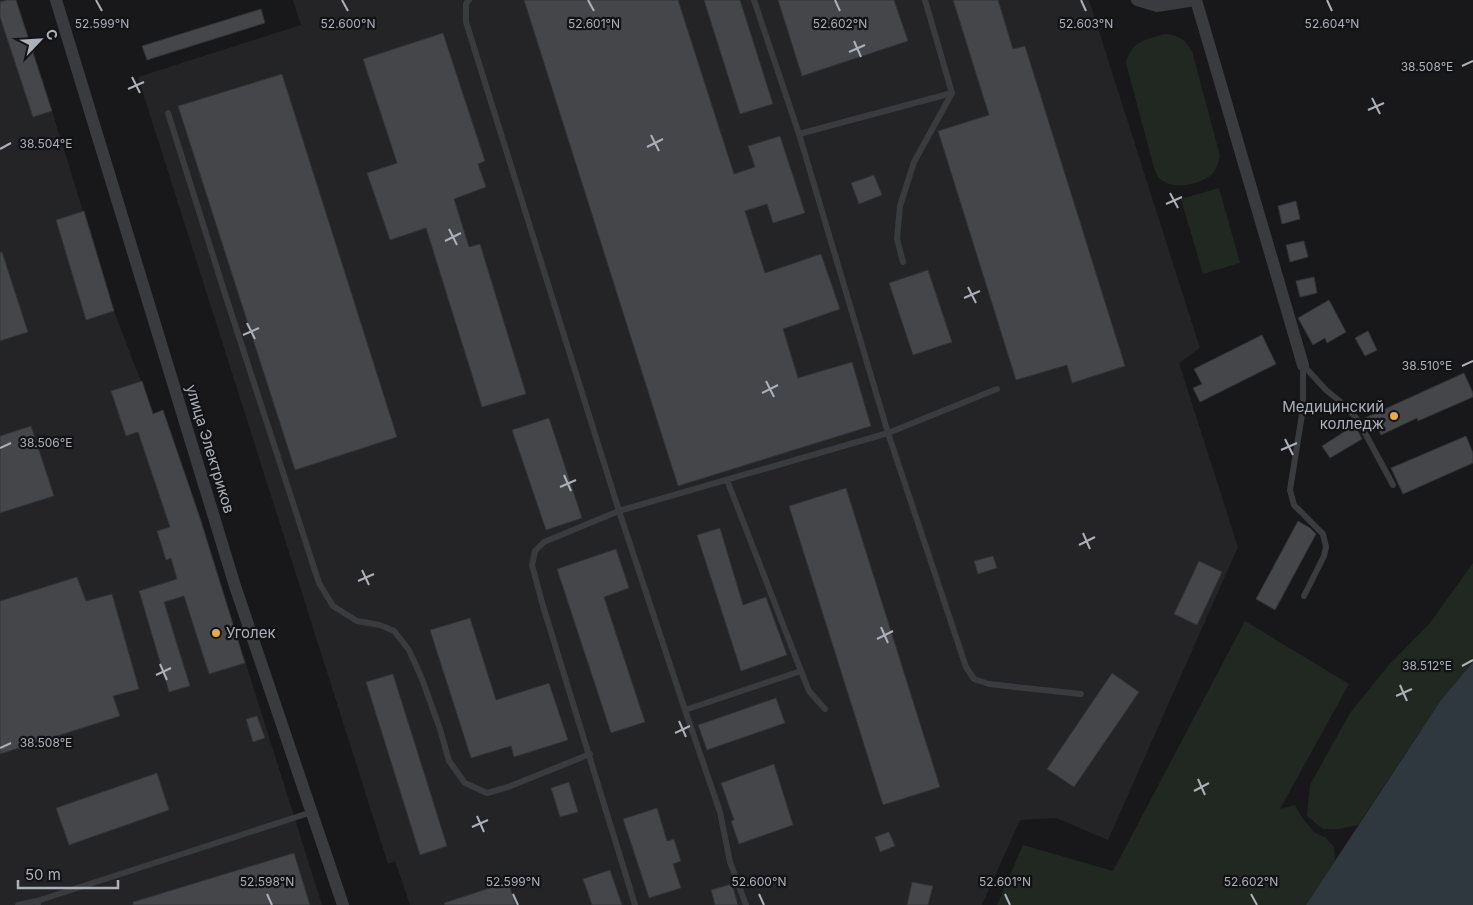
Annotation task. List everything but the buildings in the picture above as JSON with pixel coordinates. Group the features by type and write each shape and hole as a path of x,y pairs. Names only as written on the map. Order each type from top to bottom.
{"street":[{"name":"улица Электриков","path":"56,0 235,586 343,905"},
{"path":"1138,0 1157,6 1195,0 1303,365"}],"lane":[{"path":"469,0 466,4 466,22 592,418 619,511 720,812 730,862 746,905"},
{"path":"754,0 799,134 888,433 966,668 974,680 989,684 1081,694"},
{"path":"903,262 897,239 900,206 914,162 952,93 925,0"},
{"path":"799,134 952,93"},
{"path":"168,113 319,583 333,606 357,621 380,624 394,631 409,650 422,679 449,760 465,783 487,793 508,787 590,754"},
{"path":"1303,365 1358,420 1393,485"},
{"path":"1303,365 1303,408 1290,490 1294,505 1323,534 1326,547 1324,556 1304,596"},
{"path":"635,905 532,565 535,551 544,542 619,511 888,433 997,390"},
{"path":"727,480 800,671 809,691 825,709"},
{"path":"685,710 800,671"},
{"path":"18,905 38,903 312,812"}],"shaded area":[{"path":"0,0 16,0 114,311 153,413 163,410 200,518 322,905 0,905"},
{"path":"293,0 1089,0 1200,348 1179,363 1238,547 1108,840 1056,818 1020,820 982,905 410,905 395,861 388,864 138,77 301,25"},
{"path":"1165,34 1181,38 1192,51 1220,156 1216,168 1208,178 1188,185 1168,184 1156,174 1126,63 1131,50 1140,42"},
{"path":"1219,188 1240,263 1203,274 1181,199"},
{"path":"1473,563 1473,662 1441,700 1358,825 1339,829 1323,829 1307,816 1310,785 1350,713 1388,666 1430,623"},
{"path":"1245,621 1349,684 1280,809 1295,805 1314,832 1326,838 1334,847 1335,861 1306,905 997,905 1023,845 1113,871"},
{"path":"1473,662 1473,905 1306,905 1441,700"}],"place":[{"name":"Медицинский колледж","path":"1394,416"},
{"name":"Уголек","path":"216,633"}]}
